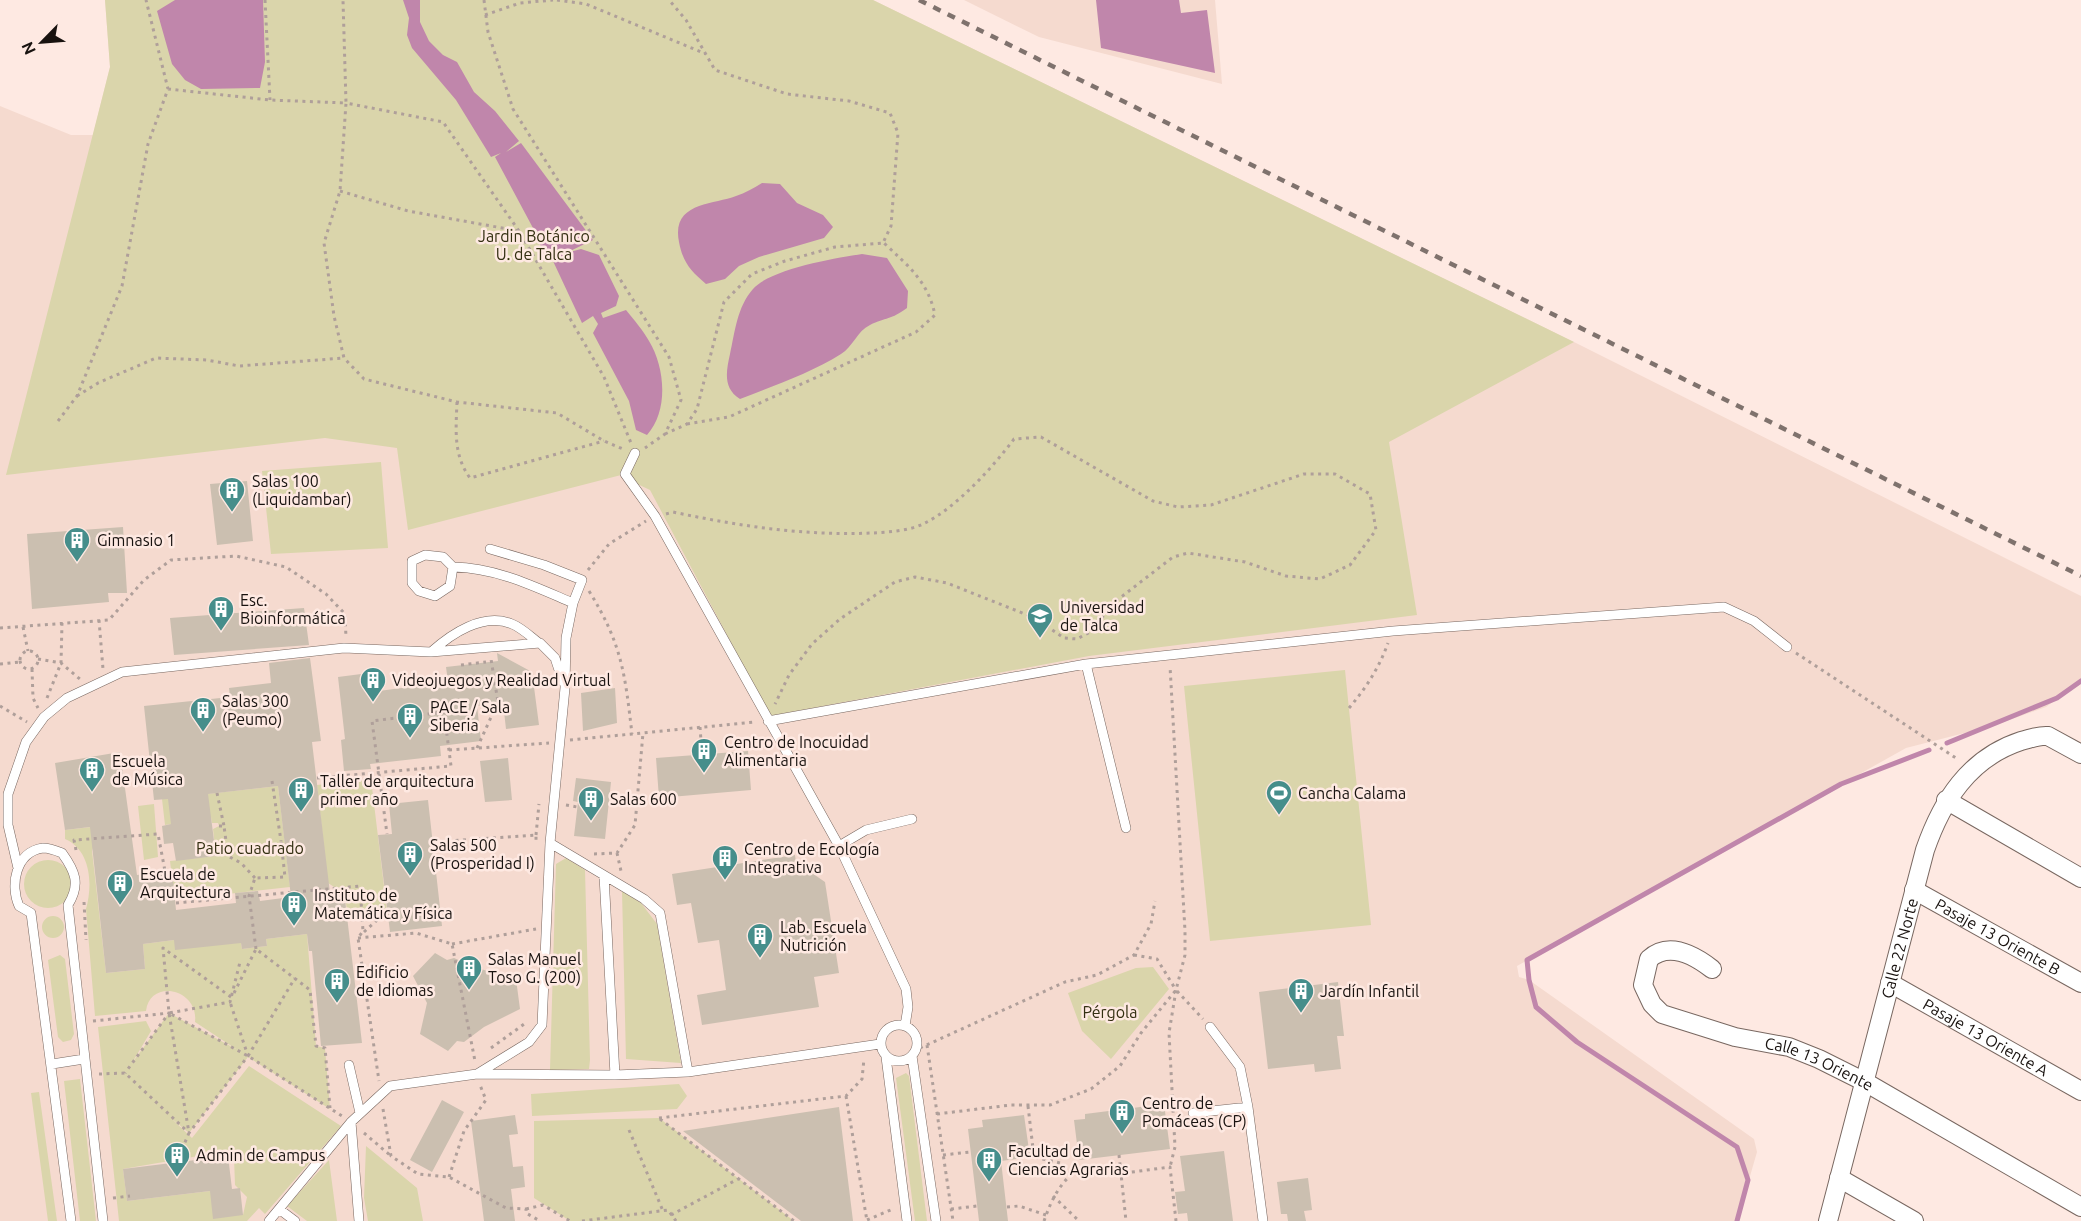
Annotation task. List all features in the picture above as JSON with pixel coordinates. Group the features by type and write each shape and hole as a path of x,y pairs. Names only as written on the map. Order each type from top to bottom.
{"street":[{"name":"Calle 22 Norte","path":"1828,1221 1914,890 1930,835 1946,800 1973,768 2013,744 2048,736 2081,754"},
{"path":"1946,800 2081,878"},
{"name":"Pasaje 13 Oriente B","path":"1914,890 2081,984"},
{"name":"Calle 13 Oriente","path":"1712,969 1698,957 1676,950 1660,952 1648,958 1643,986 1652,1005 1662,1014 1735,1037 1789,1047 1865,1082 2081,1207"},
{"name":"Pasaje 13 Oriente A","path":"1890,983 2081,1092"},
{"path":"1839,1178 1914,1221"}],"lane":[{"path":"635,453 625,474 655,516 839,846 906,989 908,1007 904,1026"},
{"path":"477,1074 529,1042 542,1025 550,843 565,688 566,638 573,603 582,580 544,565 490,549"},
{"path":"453,567 450,586 435,596 419,591 412,583 412,561 425,555 443,557 453,567 480,567 527,583 573,603"},
{"path":"768,721 1086,664 1393,631 1724,607 1754,621 1787,647"},
{"path":"431,651 450,635 470,625 502,621 513,624 540,643 555,658 565,688"},
{"path":"71,1221 31,912 19,906 14,894 18,868 8,825 8,794 16,767 35,727 67,698 122,672 344,648 431,651 540,643"},
{"path":"1086,664 1126,828"},
{"path":"839,846 866,830 912,819"},
{"path":"550,843 644,899 660,913 688,1072"},
{"path":"18,868 28,856 44,848 62,852 74,870 77,885 68,904 104,1221"},
{"path":"604,876 615,1075"},
{"path":"906,1221 886,1057 880,1044 885,1031 897,1025 904,1026 915,1036 914,1053 936,1221"},
{"path":"1210,1028 1240,1067 1248,1107 1263,1221"},
{"path":"269,1221 351,1122 390,1086 477,1074 615,1075 688,1072 880,1044"},
{"path":"886,1057 900,1062 914,1053"},
{"path":"51,1064 84,1059"},
{"path":"349,1065 360,1113"},
{"path":"1193,1113 1248,1107"},
{"path":"351,1122 359,1221"},
{"path":"279,1209 295,1221"}],"path":[{"path":"58,421 76,396 122,286 148,144 168,89 146,0"},
{"path":"266,0 270,100"},
{"path":"343,0 346,103 340,191 324,243 334,315 344,358 364,379 457,402 557,413 604,441 635,453"},
{"path":"484,0 488,32 513,109 669,357 681,399 665,434"},
{"path":"485,15 520,3 555,0 586,4 706,54"},
{"path":"669,0 686,20 715,70 787,94 849,101 890,113 898,134 891,226 884,243"},
{"path":"168,89 270,100 346,103 443,122 519,231 604,377 635,453"},
{"path":"340,191 408,211 519,231"},
{"path":"635,453 665,434 687,424 729,417 916,332 935,315 931,295 915,273 884,243 835,247 785,261 752,274 724,302 697,410 687,424"},
{"path":"76,396 156,358 207,360 239,366 344,358"},
{"path":"457,402 456,439 460,464 470,478 604,441"},
{"path":"449,750 560,742 768,721 784,684 812,644 840,619 895,582 915,578 948,583 1035,618 1064,638 1077,639 1090,632 1116,600 1173,557 1188,554 1234,560 1286,576 1320,579 1350,565 1376,530 1370,494 1335,474 1304,474 1210,505 1178,507 1153,501 1041,437 1014,439 1000,459 957,500 925,523 895,531 830,535 741,526 673,512 655,516 609,544 590,566 582,580 607,620 624,665 632,734"},
{"path":"0,628 109,620 144,580 171,560 237,556 286,567 326,594 345,614 347,633 344,648"},
{"path":"99,620 104,680"},
{"path":"44,717 47,696 62,663 62,623"},
{"path":"23,627 28,651"},
{"path":"1349,708 1366,688 1381,662 1393,631"},
{"path":"477,748 498,702 489,646"},
{"path":"1787,647 1904,726 1973,768"},
{"path":"28,651 36,654 38,659"},
{"path":"20,662 21,656 28,651"},
{"path":"1170,655 1185,931 1185,955 1169,1033 1175,1147 1170,1167 1176,1221"},
{"path":"38,659 62,663 89,687"},
{"path":"38,659 32,669 33,698 44,717"},
{"path":"461,666 498,660"},
{"path":"0,664 20,662"},
{"path":"20,662 26,669 32,669"},
{"path":"477,681 500,677"},
{"path":"0,706 35,727"},
{"path":"317,778 379,773 451,766 444,712 372,721 379,773 387,834"},
{"path":"700,727 702,755"},
{"path":"585,851 594,854 617,853 635,825 643,733"},
{"path":"255,879 285,877 282,840 272,781"},
{"path":"217,793 228,856 241,863 255,879"},
{"path":"561,803 577,807"},
{"path":"219,826 224,826"},
{"path":"77,859 74,840 158,834 165,871"},
{"path":"433,842 536,835 536,847"},
{"path":"94,1031 93,1020 169,1013 230,999 256,949 249,896 255,879"},
{"path":"176,903 360,886 363,931 358,938 391,1156"},
{"path":"86,893 84,906 86,940"},
{"path":"914,1053 1065,982 1097,975 1134,955 1152,924 1155,901"},
{"path":"358,938 387,911"},
{"path":"536,917 536,940"},
{"path":"358,938 416,933 452,944 536,929"},
{"path":"449,1177 464,1131 474,1114 482,1109 486,1100 477,1074 452,944"},
{"path":"189,1133 169,1013 163,948 230,999"},
{"path":"256,949 310,990 316,1046 325,1048 330,1109"},
{"path":"1134,955 1156,960 1176,990 1210,1028"},
{"path":"240,963 230,999 248,1056"},
{"path":"177,1163 189,1133 248,1056 295,978"},
{"path":"937,1114 1011,1105 1050,1105 1091,1089 1120,1066 1141,1033 1176,990"},
{"path":"169,1013 248,1056 351,1122 391,1156 418,1174 449,1177 506,1208 526,1209 543,1204 570,1221"},
{"path":"125,1073 169,1013"},
{"path":"487,1052 530,1020"},
{"path":"927,1045 953,1221"},
{"path":"474,1058 481,1055"},
{"path":"99,1084 97,1074 125,1073 189,1133"},
{"path":"794,1221 658,1118 846,1096 867,1221 905,1204"},
{"path":"1028,1106 1034,1157 1059,1163 1070,1176"},
{"path":"629,1130 663,1211"},
{"path":"943,1155 970,1152"},
{"path":"1119,1155 1126,1221"},
{"path":"1044,1221 1053,1196 1070,1176 1087,1165 1110,1175 1170,1167"},
{"path":"671,1215 739,1179"},
{"path":"112,1188 113,1198 130,1196"},
{"path":"1053,1196 1079,1221"},
{"path":"951,1209 977,1206"},
{"path":"1006,1207 1019,1206 1046,1215"},
{"path":"526,1209 526,1213 540,1221"},
{"path":"582,1221 668,1210 676,1221"}],"shaded area":[{"name":"Universidad de Talca","path":"105,0 873,0 1574,342 2081,596 2081,681 2046,707 1992,726 1906,748 1517,966 1519,977 1529,980 1754,1139 1757,1152 1737,1221 0,1221 0,106 71,135 93,135 110,67"},
{"path":"175,0 263,0 265,62 260,88 201,89 185,80 172,64 157,11"},
{"path":"403,0 420,0 420,22 429,41 443,55 457,62 474,92 495,111 519,141 506,152 521,143 593,240 566,253 581,249 599,255 619,296 616,306 601,313 603,318 626,310 647,337 659,363 662,402 654,425 647,435 636,430 629,401 593,333 598,324 593,316 582,323 553,261 561,256 547,261 533,228 495,157 501,153 491,157 456,100 412,48 407,35 409,18"},
{"path":"964,0 1215,0 1222,84 1039,37"},
{"path":"1096,0 1179,0 1181,13 1207,10 1215,73 1101,48"},
{"path":"762,183 780,184 797,203 823,215 833,227 824,238 759,257 739,266 725,279 706,284 692,271 683,256 678,229 681,219 696,207 739,195"},
{"path":"862,254 887,258 908,291 907,308 897,315 866,328 845,351 829,361 792,379 740,399 735,395 728,385 729,361 740,312 753,289 761,282 788,270"}],"green space":[{"name":"Jardin Botánico U. de Talca","path":"105,0 873,0 1574,342 1389,442 1417,615 1089,656 770,716 650,490 629,480 625,474 408,530 397,448 325,438 6,475 110,67"},
{"path":"381,462 388,548 271,554 262,471"},
{"name":"Cancha Calama","path":"1345,670 1371,925 1210,941 1184,686"},
{"path":"371,779 387,911 348,920 345,894 328,883 317,785"},
{"name":"Patio cuadrado","path":"278,786 290,887 175,900 170,861 216,856 213,829 219,826 218,823 212,823 211,817 171,821 171,824 165,825 162,799"},
{"path":"154,804 158,857 144,860 138,806"},
{"path":"100,826 92,851 106,973 145,969 143,944 174,940 241,943 242,949 267,946 266,939 307,934 316,1046 325,1048 330,1109 248,1057 189,1133 171,1118 192,1138 249,1066 341,1126 265,1214 259,1208 247,1221 119,1221 98,1027 146,1021 151,1031 132,1063 169,1013 236,1049 195,1022 190,1002 174,992 164,991 156,994 149,1001 146,1011 95,1016 86,909 89,889 88,869 80,851 65,839 65,830","holes":["210,1154 234,1157 235,1185 247,1197 243,1215 210,1191 127,1201 123,1169"]},
{"path":"566,858 585,870 590,1060 589,1069 550,1070 556,864"},
{"path":"48,860 65,867 72,884 65,901 48,908 31,901 24,884 31,867"},
{"path":"622,891 641,903 657,924 681,1063 626,1059"},
{"path":"53,916 63,923 64,927 57,937 53,938 43,931 42,927 49,917"},
{"path":"60,955 65,959 74,1034 71,1040 63,1042 58,1037 48,960"},
{"name":"Pérgola","path":"1153,967 1169,989 1111,1059 1082,1031 1068,993 1136,968"},
{"path":"906,1073 909,1076 927,1221 915,1221 896,1078"},
{"path":"80,1079 96,1221 80,1221 64,1081"},
{"path":"679,1084 687,1096 677,1109 532,1116 531,1094"},
{"path":"39,1092 57,1221 48,1221 31,1093"},
{"path":"659,1118 794,1221 570,1221 534,1198 534,1121"},
{"path":"366,1146 417,1188 423,1221 368,1221 364,1198"},
{"path":"329,1160 337,1221 307,1221 287,1206"}],"building":[{"name":"Salas 100 (Liquidambar)","path":"247,481 253,541 217,545 210,484"},
{"name":"Gimnasio 1","path":"123,527 127,593 108,593 109,602 32,609 27,534"},
{"name":"Esc. Bioinformática","path":"304,608 309,645 174,655 170,618"},
{"path":"497,653 532,672 539,725 506,729 503,703 477,706 481,741 440,746 441,756 370,764 371,769 344,771 341,740 345,739 338,677 369,673 371,692 448,682 446,667 498,661"},
{"path":"310,658 321,741 312,742 330,893 344,891 362,1043 321,1046 312,951 309,951 307,934 266,939 267,946 242,949 241,943 175,950 174,940 143,944 145,969 106,973 90,827 65,830 55,763 120,752 137,875 172,870 176,910 236,903 235,893 258,891 260,901 291,897 278,786 208,794 216,856 176,861 173,843 164,844 162,826 171,824 168,799 154,800 144,706 230,697 229,688 271,683 269,663"},
{"path":"615,688 617,723 583,731 581,693"},
{"name":"Centro de Inocuidad Alimentaria","path":"748,751 751,790 659,798 656,758"},
{"path":"508,758 512,800 485,802 480,761"},
{"name":"Salas 600","path":"576,778 611,782 605,839 574,836 578,802 573,801"},
{"name":"Salas 500 (Prosperidad I)","path":"428,800 442,926 390,932 378,835 392,834 389,804"},
{"path":"795,855 797,870 806,869 825,882 839,973 814,977 819,1007 702,1025 697,995 726,990 719,940 698,943 691,903 677,905 672,874"},
{"name":"Salas Manuel Toso G. (200)","path":"435,953 447,960 454,958 477,968 516,979 520,1009 484,1027 464,1042 457,1041 448,1051 420,1034 427,1003 413,976"},
{"name":"Jardín Infantil","path":"1338,982 1344,1036 1337,1036 1341,1069 1315,1072 1314,1064 1268,1069 1259,992"},
{"path":"442,1100 464,1112 432,1172 410,1160"},
{"name":"Centro de Pomáceas (CP)","path":"1164,1104 1170,1149 1079,1160 1074,1120 1085,1119 1085,1114"},
{"path":"839,1107 853,1221 801,1221 683,1131"},
{"path":"515,1115 518,1134 509,1135 513,1167 523,1166 525,1187 511,1189 515,1221 484,1221 471,1121"},
{"name":"Facultad de Ciencias Agrarias","path":"1024,1115 1030,1157 1001,1161 1008,1221 979,1221 968,1129 983,1127 982,1120"},
{"path":"1224,1151 1233,1221 1188,1221 1187,1213 1178,1214 1175,1192 1185,1191 1180,1156"},
{"name":"Admin de Campus","path":"228,1156 232,1189 240,1188 243,1215 213,1219 210,1191 127,1201 123,1169"},
{"path":"1308,1178 1312,1210 1304,1211 1306,1221 1288,1221 1287,1214 1281,1214 1277,1182"}],"waterway":[{"path":"1947,743 2057,698 2081,681"},
{"path":"1737,1221 1748,1180 1737,1147 1577,1042 1536,1007 1527,960 1841,784 1929,750"}],"railway":[{"path":"919,0 2081,576"}],"place":[{"name":"Salas 100 (Liquidambar)","path":"232,513"},
{"name":"Gimnasio 1","path":"77,563"},
{"name":"Esc. Bioinformática","path":"221,632"},
{"name":"Universidad de Talca","path":"1040,639"},
{"name":"Videojuegos y Realidad Virtual","path":"373,703"},
{"name":"Salas 300 (Peumo)","path":"203,733"},
{"name":"PACE / Sala Siberia","path":"410,739"},
{"name":"Centro de Inocuidad Alimentaria","path":"704,774"},
{"name":"Escuela de Música","path":"92,793"},
{"name":"Taller de arquitectura primer año","path":"301,813"},
{"name":"Cancha Calama","path":"1279,816"},
{"name":"Salas 600","path":"591,822"},
{"name":"Salas 500 (Prosperidad I)","path":"410,877"},
{"name":"Centro de Ecología Integrativa","path":"725,881"},
{"name":"Escuela de Arquitectura","path":"120,906"},
{"name":"Instituto de Matemática y Física","path":"294,927"},
{"name":"Lab. Escuela Nutrición","path":"760,959"},
{"name":"Salas Manuel Toso G. (200)","path":"469,991"},
{"name":"Edificio de Idiomas","path":"337,1004"},
{"name":"Jardín Infantil","path":"1301,1014"},
{"name":"Centro de Pomáceas (CP)","path":"1122,1135"},
{"name":"Admin de Campus","path":"177,1178"},
{"name":"Facultad de Ciencias Agrarias","path":"989,1183"}]}
